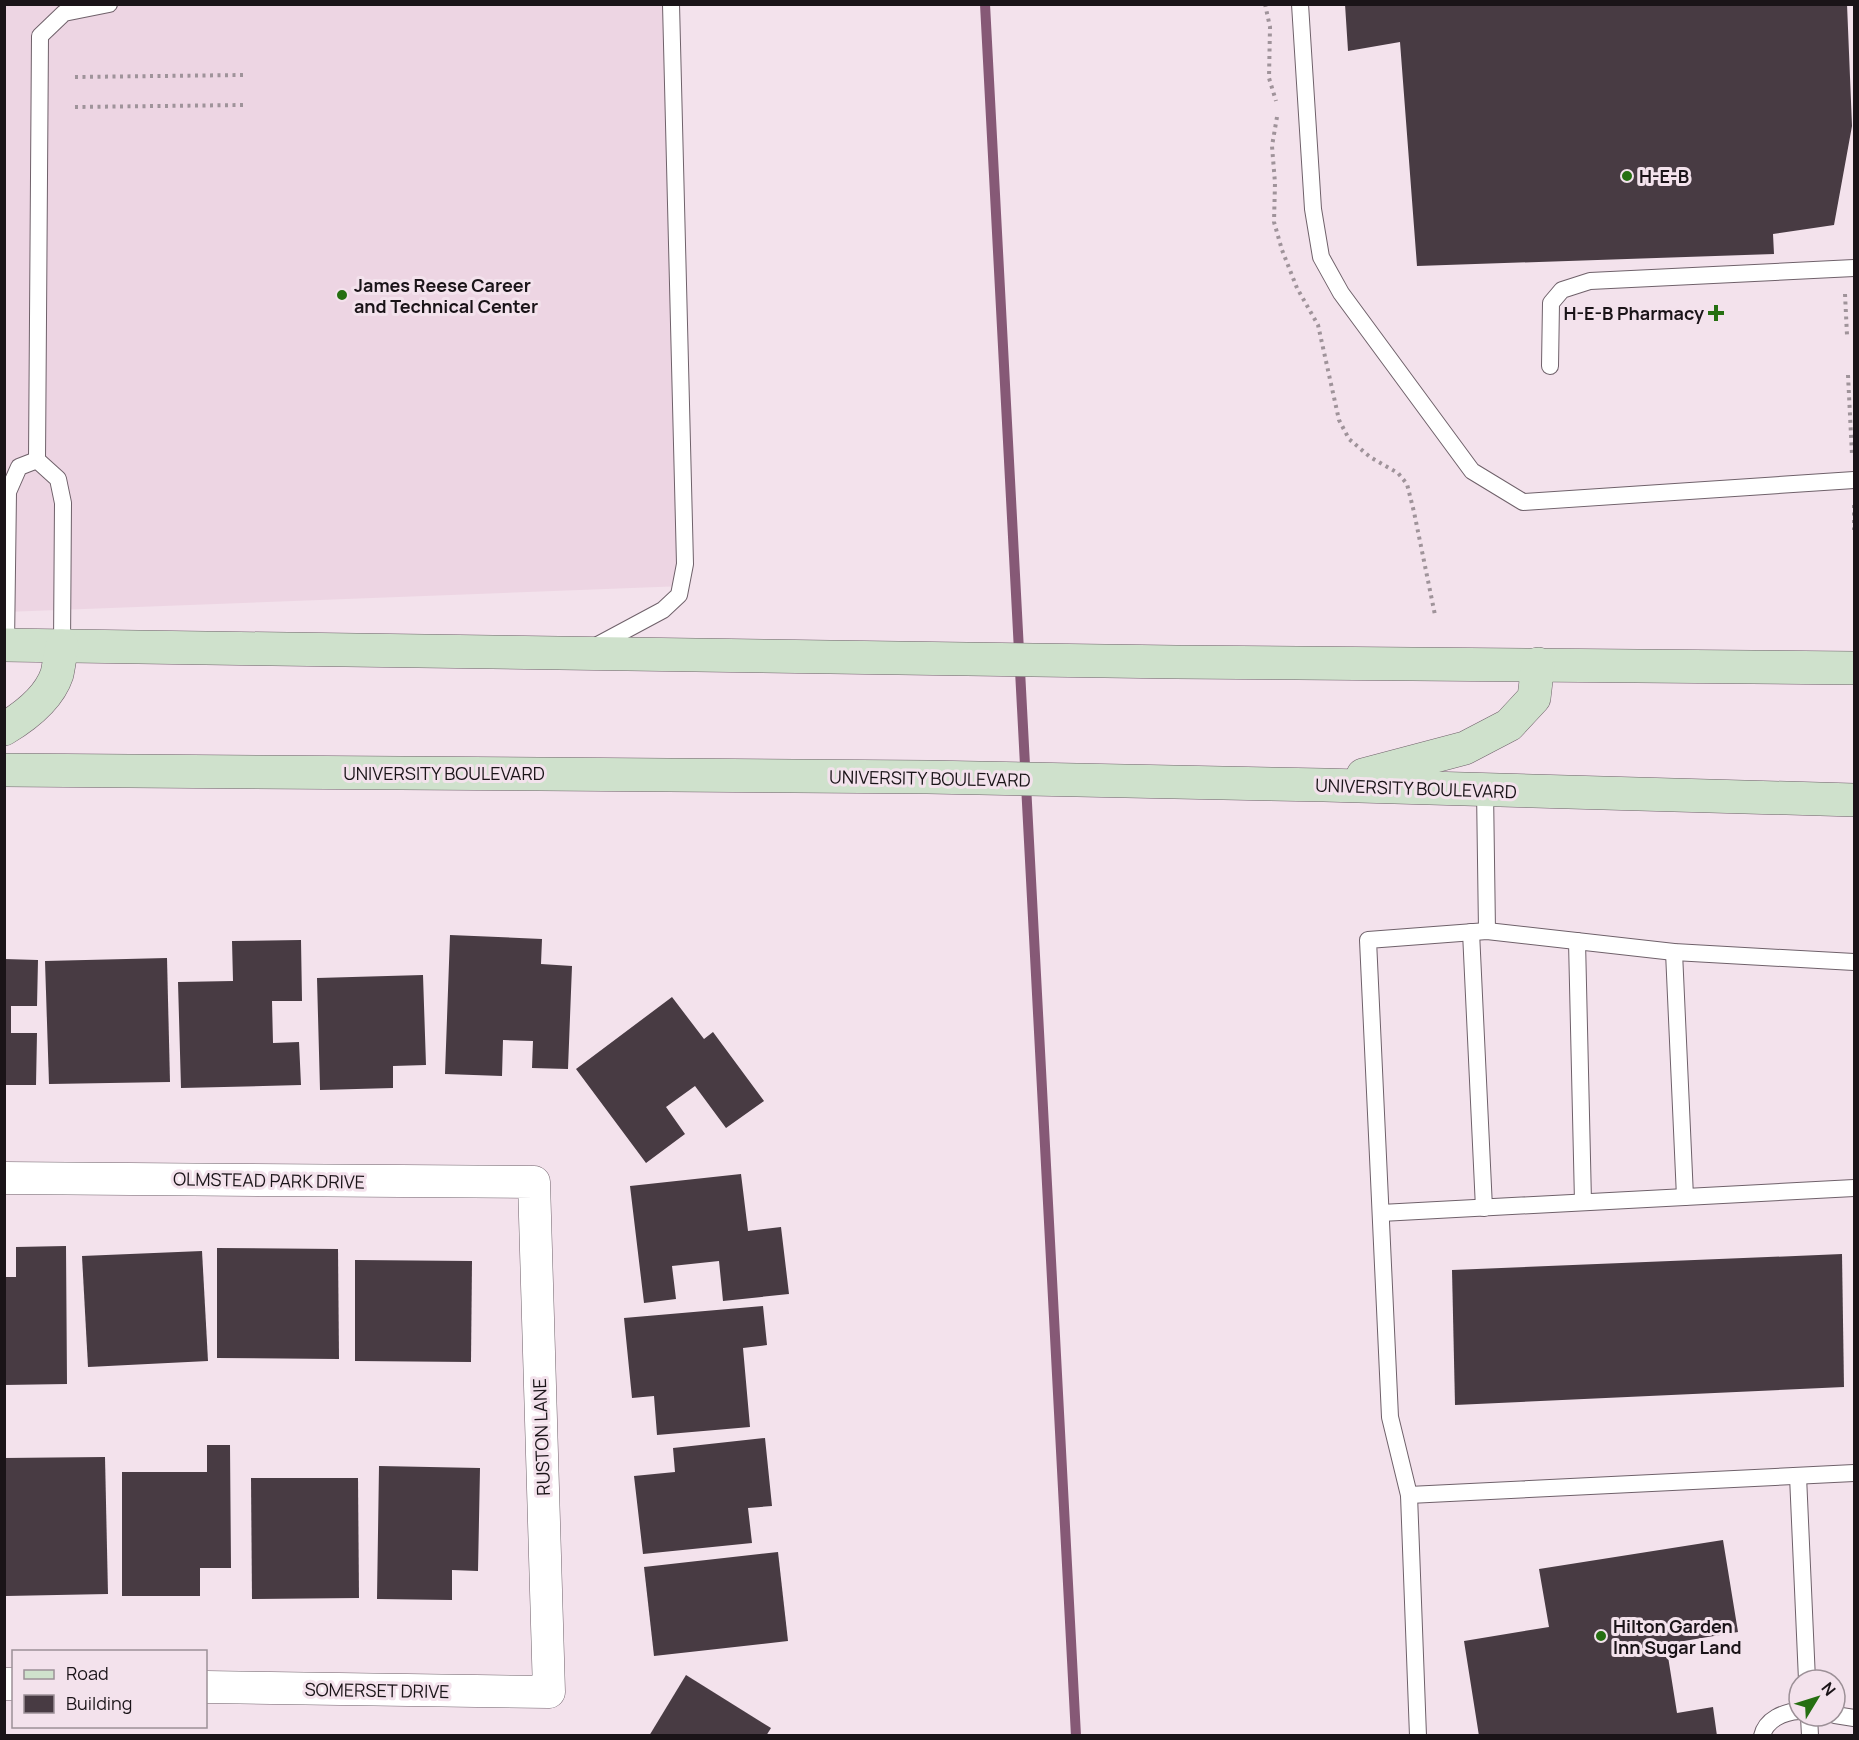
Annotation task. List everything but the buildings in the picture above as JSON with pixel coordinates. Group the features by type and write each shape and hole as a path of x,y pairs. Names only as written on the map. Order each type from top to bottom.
{"main road":[{"path":"5,645 1176,662 1854,668"},
{"path":"4,729 26,714 52,685 62,646"},
{"path":"1324,784 1465,748 1509,725 1534,698 1538,664"},
{"name":"UNIVERSITY BOULEVARD","path":"4,770 927,777 1324,784 1854,800"}],"street":[{"name":"OLMSTEAD PARK DRIVE","path":"4,1178 534,1182"},
{"name":"RUSTON LANE","path":"534,1182 549,1692"},
{"name":"SOMERSET DRIVE","path":"207,1687 549,1692"}],"lane":[{"path":"62,646 63,503 58,479 37,460 40,36 64,13 109,4"},
{"path":"583,653 663,610 679,595 685,564 671,4"},
{"path":"1300,4 1313,209 1321,257 1341,293 1472,471 1523,502 1854,480"},
{"path":"1550,366 1551,303 1562,290 1590,281 1854,268"},
{"path":"5,645 8,492 19,467 37,460"},
{"path":"1484,1208 1479,932 1485,790"},
{"path":"1418,1736 1409,1495 1390,1417 1368,940 1479,932 1674,952 1854,962"},
{"path":"1577,941 1583,1202"},
{"path":"1674,952 1685,1197"},
{"path":"1381,1213 1854,1188"},
{"path":"1409,1495 1854,1473"},
{"path":"1798,1476 1806,1668"},
{"path":"1762,1736 1764,1728 1787,1712"}],"path":[{"path":"75,77 243,75"},
{"path":"75,106 243,105"},
{"path":"1845,287 1847,335"}],"shaded area":[{"name":"James Reese Career and Technical Center","path":"4,5 676,5 684,586 5,612"}],"waterway":[{"path":"985,4 1076,1736"}],"place":[{"name":"H-E-B","path":"1627,176"},
{"name":"James Reese Career and Technical Center","path":"342,295"},
{"name":"H-E-B Pharmacy","path":"1716,313"},
{"name":"Hilton Garden Inn Sugar Land","path":"1601,1636"}]}
